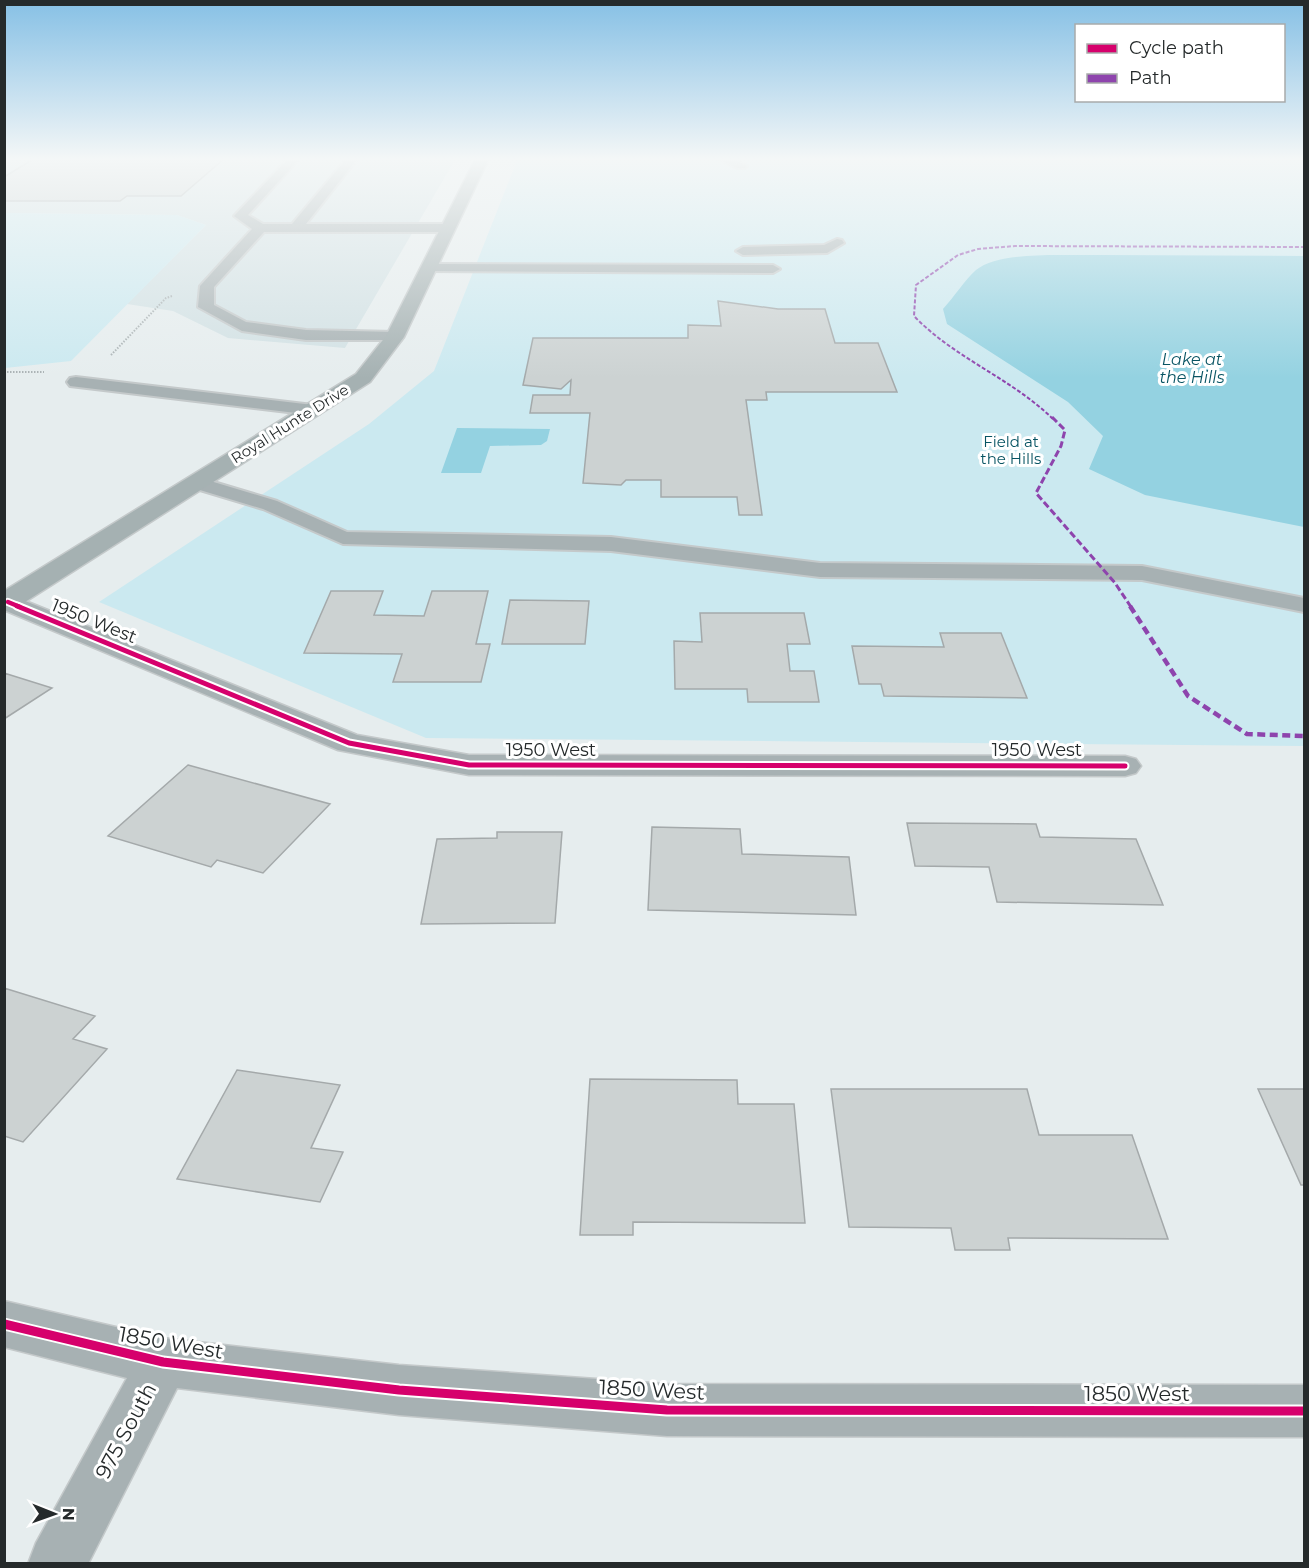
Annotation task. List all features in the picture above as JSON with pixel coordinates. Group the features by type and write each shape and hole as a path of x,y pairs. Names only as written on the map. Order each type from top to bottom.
{"main road":[{"name":"Royal Hunte Drive","path":"6,602 363,378 395,337 446,231"}],"street":[{"name":"1950 West","path":"6,602 349,743 469,765 1125,766"},
{"name":"1850 West","path":"4,1324 163,1362 399,1390 667,1410 1305,1411"},
{"name":"975 South","path":"57,1563 163,1362"}],"lane":[{"path":"257,231 207,286 206,307 242,326 306,335 395,337"},
{"path":"727,250 827,249 837,243"},
{"path":"674,250 675,273"},
{"path":"429,268 675,273 774,269"},
{"path":"76,382 313,410"},
{"path":"197,483 270,505 343,538 611,543 820,570 1142,573 1305,605"}],"path":[{"path":"111,355 166,298 207,286"},
{"path":"4,372 50,372"}],"shaded area":[{"path":"200,231 413,231 345,348 228,338 173,311 127,304"}],"green space":[{"path":"5,231 200,231 71,361 5,368"},
{"name":"Field at the Hills","path":"489,231 1304,231 1304,746 426,738 99,602 369,424 434,371"}],"water":[{"name":"Lake at the Hills","path":"1035,255 1304,256 1304,527 1145,495 1089,469 1103,436 1068,402 947,324 943,309 976,270 1001,259"},
{"path":"457,428 550,429 547,441 541,445 490,446 481,473 441,473"}],"building":[{"path":"718,301 778,309 825,309 835,343 878,343 897,392 766,392 767,400 746,400 762,515 739,515 737,497 661,497 661,480 626,480 621,485 583,483 590,413 530,413 533,395 570,395 571,380 561,389 523,385 533,338 688,338 688,325 721,326"},
{"path":"331,591 383,591 374,615 424,616 432,591 488,591 476,644 490,644 481,682 393,682 402,654 304,653"},
{"path":"510,600 589,601 585,644 502,644"},
{"path":"700,613 804,613 810,644 787,644 790,671 814,671 819,702 748,702 747,689 675,689 674,641 702,642"},
{"path":"940,633 1001,633 1027,698 884,696 881,684 859,684 852,646 944,647"},
{"path":"4,673 52,688 4,719"},
{"path":"188,765 330,804 263,873 217,860 211,867 108,836"},
{"path":"907,823 1036,824 1040,837 1136,839 1163,905 997,902 989,867 915,866"},
{"path":"652,827 740,829 742,854 849,857 856,915 648,910"},
{"path":"497,832 562,832 555,923 421,924 437,839 497,838"},
{"path":"4,988 95,1016 73,1039 107,1049 23,1142 4,1136"},
{"path":"237,1070 340,1085 311,1148 343,1152 320,1202 177,1179"},
{"path":"590,1079 737,1080 738,1104 794,1104 805,1223 633,1222 633,1235 580,1235"},
{"path":"831,1089 1027,1089 1039,1135 1132,1135 1168,1239 1008,1238 1010,1250 955,1250 951,1228 849,1227"},
{"path":"1258,1089 1304,1089 1304,1185 1301,1185"}],"marked path":[{"path":"1304,247 1015,246 978,249 958,255 916,285 914,316 931,334 1035,401 1065,430 1061,446 1036,493 1115,583 1188,696 1247,734 1304,736"}],"cycle path":[{"path":"8,602 349,743 469,765 1125,766"},
{"path":"4,1324 163,1362 399,1390 667,1410 1304,1411"}]}
